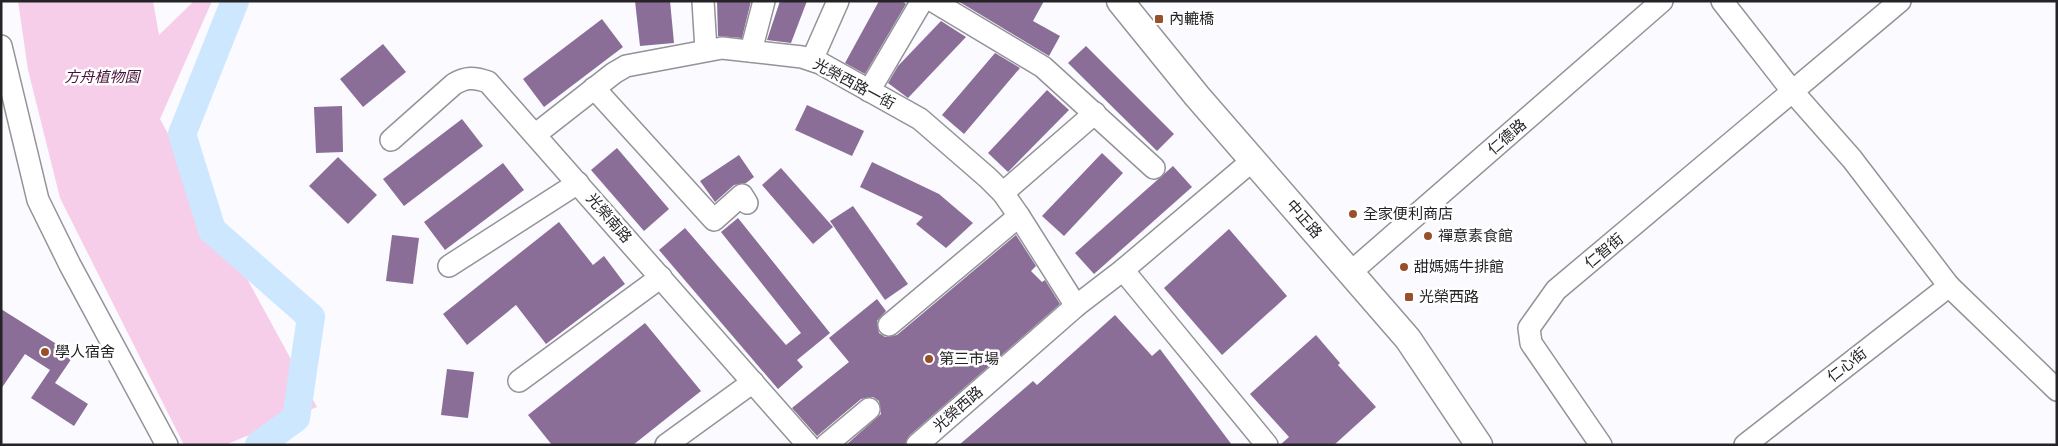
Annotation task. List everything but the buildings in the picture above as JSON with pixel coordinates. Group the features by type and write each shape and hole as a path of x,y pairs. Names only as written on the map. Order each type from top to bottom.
{"main road":[{"name":"中正路","path":"1120,1 1252,160 1408,339 1478,445"}],"street":[{"path":"703,1 706,50"},
{"path":"751,51 764,1"},
{"path":"812,60 838,1"},
{"path":"869,91 922,1"},
{"path":"933,1 1043,67 1154,168"},
{"name":"仁德路","path":"1351,272 1662,1"},
{"path":"1722,1 1793,92 1852,159 1949,286 2057,390"},
{"name":"仁智街","path":"1601,445 1531,343 1529,328 1556,290 1900,1"},
{"path":"1,46 38,200 70,265 167,445"},
{"name":"光榮西路一街","path":"536,134 614,72 626,66 722,48 812,60 920,119 1002,193 1019,216 1076,306"},
{"name":"光榮南路","path":"392,140 454,84 464,78 476,77 488,82 536,134 808,445"},
{"path":"594,88 714,220 742,195 747,203"},
{"path":"1002,193 1095,113"},
{"name":"光榮西路","path":"917,445 1076,306 1124,270 1252,160"},
{"path":"449,266 578,183"},
{"path":"889,325 1019,216"},
{"path":"1124,270 1267,445"},
{"path":"519,381 661,277"},
{"name":"仁心街","path":"1745,445 1949,286"},
{"path":"666,445 753,382"},
{"path":"826,445 869,408"}],"green space":[{"name":"方舟植物園","path":"18,1 153,1 159,35 194,1 212,1 160,119 317,407 225,445 184,445 60,198 28,70"}],"waterway":[{"path":"235,1 182,134 212,230 311,317 296,418 259,445"}],"place":[{"name":"內轆橋","path":"1159,19"},
{"name":"全家便利商店","path":"1353,214"},
{"name":"禪意素食館","path":"1428,236"},
{"name":"甜媽媽牛排館","path":"1404,267"},
{"name":"光榮西路","path":"1409,297"},
{"name":"學人宿舍","path":"45,352"},
{"name":"第三市場","path":"929,359"}]}
